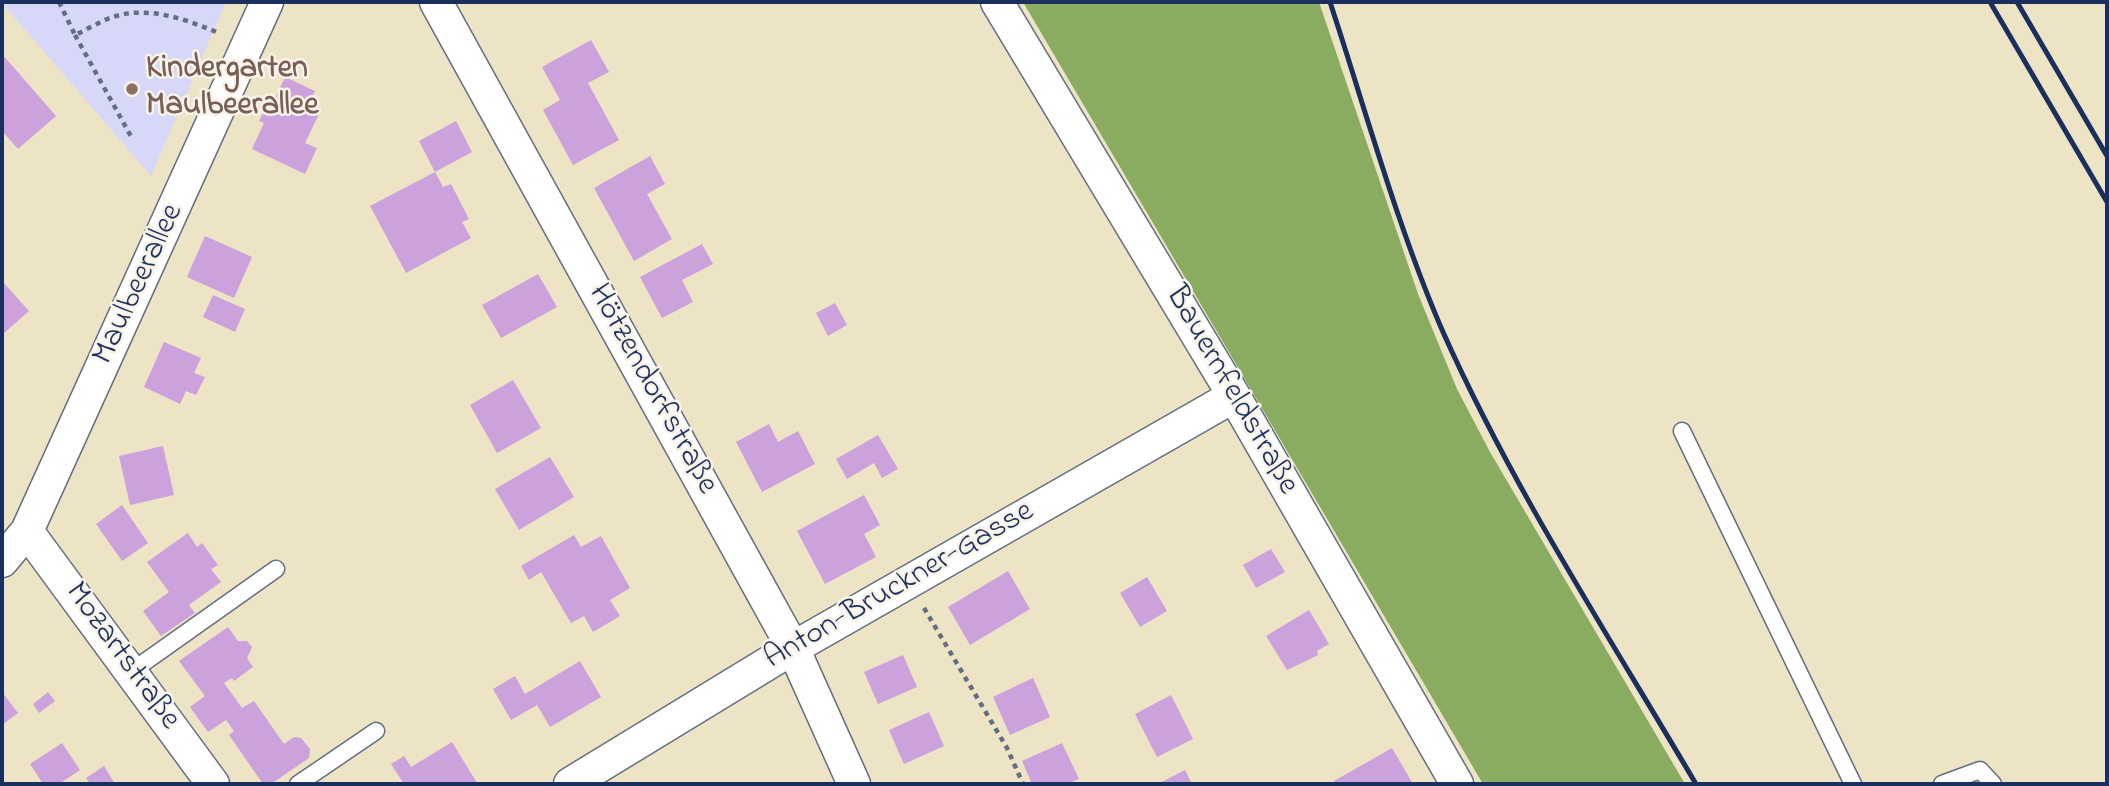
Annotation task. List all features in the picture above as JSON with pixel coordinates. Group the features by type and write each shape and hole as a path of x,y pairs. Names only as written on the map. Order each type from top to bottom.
{"street":[{"name":"Maulbeerallee","path":"2,561 27,531 267,2"},
{"name":"Hötzendorfstraße","path":"436,2 793,648 854,784"},
{"name":"Bauernfeldstraße","path":"998,2 1234,396 1457,784"},
{"name":"Anton-Bruckner-Gasse","path":"570,784 793,648 1234,396"},
{"name":"Mozartstraße","path":"27,531 213,784"}],"lane":[{"path":"1682,431 1853,784"},
{"path":"132,671 276,569"},
{"path":"298,784 376,731"},
{"path":"1941,784 1980,770 1993,784"}],"path":[{"path":"59,2 133,140"},
{"path":"75,35 117,16 155,13 193,22 249,46"},
{"path":"909,582 1007,748 1023,784"}],"shaded area":[{"name":"Kindergarten Maulbeerallee","path":"226,2 151,176 2,3"}],"green space":[{"path":"1023,2 1319,2 1418,294 1457,389 1490,452 1685,784 1483,784"}],"building":[{"path":"591,40 609,72 588,83 619,140 573,165 543,110 560,100 542,67"},
{"path":"2,54 56,116 18,149 2,131"},
{"path":"285,77 315,91 308,106 320,112 305,143 317,148 305,174 252,149 264,123 259,121 266,107 270,109"},
{"path":"456,121 472,152 435,172 419,141"},
{"path":"650,156 665,184 647,194 672,239 634,261 594,188"},
{"path":"435,172 443,187 451,184 469,219 462,222 471,238 406,273 370,206"},
{"path":"205,236 252,257 234,298 187,277"},
{"path":"702,244 713,264 682,280 693,302 662,318 640,277"},
{"path":"538,274 557,307 501,338 482,305"},
{"path":"2,281 29,311 2,335"},
{"path":"213,295 245,309 235,332 203,317"},
{"path":"835,303 847,325 828,336 816,313"},
{"path":"164,342 201,358 194,373 205,377 196,395 186,391 180,404 144,387"},
{"path":"513,380 541,428 497,453 470,405"},
{"path":"769,424 778,442 798,431 815,464 762,492 736,442"},
{"path":"878,435 898,469 882,478 874,463 847,479 836,459"},
{"path":"163,446 174,495 130,505 119,456"},
{"path":"550,457 574,497 519,530 495,489"},
{"path":"864,495 880,525 864,534 876,557 825,584 797,531"},
{"path":"122,505 148,543 122,561 96,524"},
{"path":"188,533 197,547 202,543 218,565 211,569 221,582 189,605 195,613 161,636 143,611 169,592 147,562"},
{"path":"574,535 581,547 601,536 630,588 610,600 620,616 593,632 584,616 571,623 541,572 529,580 521,566"},
{"path":"1271,549 1285,572 1256,588 1243,565"},
{"path":"1008,571 1030,609 970,645 948,607"},
{"path":"1147,577 1167,611 1140,627 1120,593"},
{"path":"1309,610 1329,644 1317,651 1318,655 1287,670 1266,636"},
{"path":"228,627 238,641 247,641 252,647 247,658 253,667 234,681 232,678 224,683 242,708 254,701 284,744 294,737 301,738 310,749 309,758 271,784 263,784 229,735 234,731 226,720 208,732 190,707 205,696 179,661"},
{"path":"903,655 917,687 878,704 864,672"},
{"path":"580,661 601,697 550,727 537,705 511,720 493,689 515,676 525,694"},
{"path":"1033,678 1050,717 1010,735 993,697"},
{"path":"2,692 18,713 2,725"},
{"path":"48,692 55,701 39,713 33,704"},
{"path":"1171,695 1193,739 1157,757 1135,714"},
{"path":"929,712 944,746 904,764 889,730"},
{"path":"452,742 477,783 404,784 391,764 404,756 411,767"},
{"path":"62,743 80,770 59,784 43,784 30,764"},
{"path":"1062,743 1079,779 1066,784 1032,784 1022,761"},
{"path":"1392,748 1413,784 1335,784 1334,781"},
{"path":"104,766 115,784 90,784 86,778"},
{"path":"1185,770 1192,784 1158,784"}],"railway":[{"path":"1330,2 1426,292 1470,390 1531,505 1696,784"},
{"path":"1990,2 2107,202"},
{"path":"2017,2 2107,156"}],"place":[{"name":"Kindergarten Maulbeerallee","path":"132,89"}]}
